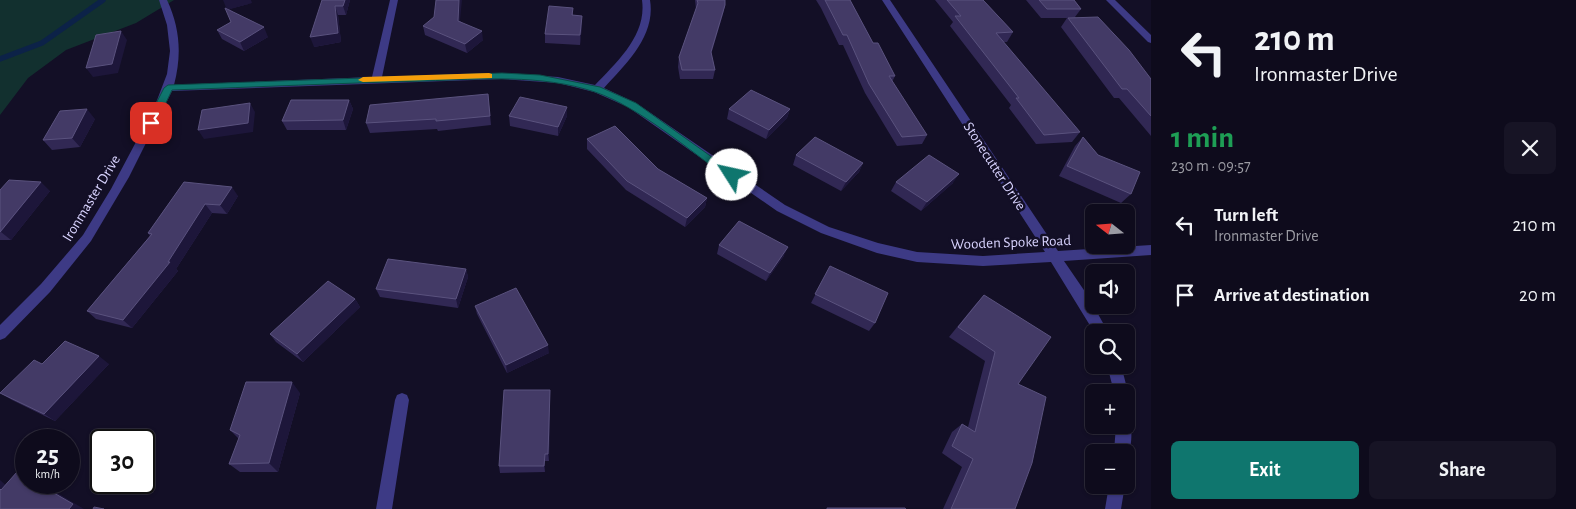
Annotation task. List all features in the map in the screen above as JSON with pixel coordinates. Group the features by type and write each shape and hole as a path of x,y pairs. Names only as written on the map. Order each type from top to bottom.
{"street":[{"name":"Ironmaster Drive","path":"0,334 60,272 86,239 110,202 168,88 175,51 173,26 163,0"},
{"path":"377,79 394,0"},
{"path":"597,89 632,49 641,35 648,9 646,0"},
{"name":"Stonecutter Drive","path":"886,0 1096,324"},
{"path":"1110,0 1151,40"},
{"name":"Wooden Spoke Road","path":"168,88 377,79 520,76 558,80 597,89 645,113 781,208 850,239 917,257 956,261 1054,257 1151,250"},
{"path":"384,509 402,400"},
{"path":"1113,509 1116,494"}],"green space":[{"path":"0,0 174,0 136,23 66,50 28,78 0,115"}],"building":[{"path":"322,0 345,0 343,6 335,6 338,33 310,37"},
{"path":"436,0 459,0 458,21 482,31 465,44 423,26 434,17"},
{"path":"697,0 725,0 711,52 715,70 682,70 679,57 698,3"},
{"path":"825,0 850,0 873,43 878,43 895,76 889,76 927,135 902,137 869,84 847,35 843,35"},
{"path":"947,0 983,0 1013,32 996,33 1080,132 1044,135 1016,98 1019,98 955,16 961,16"},
{"path":"1039,0 1074,0 1081,9 1047,9"},
{"path":"549,6 573,8 572,15 582,16 580,35 545,34"},
{"path":"225,8 264,27 240,42 217,30 231,22"},
{"path":"1098,17 1129,50 1151,79 1151,116 1127,89 1122,89 1068,18"},
{"path":"121,31 112,64 86,68 96,35"},
{"path":"751,90 790,109 769,130 729,109"},
{"path":"488,94 490,116 436,121 436,119 366,123 370,105"},
{"path":"520,97 567,107 558,127 509,116"},
{"path":"291,100 349,100 343,120 282,121"},
{"path":"250,103 248,123 198,130 202,110"},
{"path":"87,109 72,138 43,140 60,111"},
{"path":"615,126 658,169 707,198 687,218 627,181 587,139"},
{"path":"815,137 863,163 846,182 796,155"},
{"path":"1083,137 1098,155 1140,172 1131,194 1067,166"},
{"path":"929,155 959,174 927,202 896,182"},
{"path":"9,180 41,182 0,232 0,190"},
{"path":"184,182 232,187 220,205 205,204 168,262 170,262 123,320 87,311 152,234 148,233"},
{"path":"739,221 788,247 770,273 719,245"},
{"path":"388,259 466,269 456,299 376,289"},
{"path":"830,266 888,293 875,323 815,294"},
{"path":"328,281 355,299 297,354 270,334"},
{"path":"516,288 548,345 506,365 475,306"},
{"path":"984,295 1051,337 1018,384 1046,397 1032,463 1015,509 951,509 973,459 952,446 962,424 975,432 995,352 958,327"},
{"path":"65,341 99,356 44,414 0,393 34,360 42,364"},
{"path":"246,382 292,382 269,463 229,464 240,435 230,430"},
{"path":"504,390 550,390 548,454 545,454 544,466 499,466"},
{"path":"15,474 15,494 56,494 73,504 69,509 0,509 1,490"},
{"path":"905,508 906,509 827,509"}],"waterway":[{"path":"0,59 42,43 103,0"}],"slow traffic":[{"path":"363,80 489,76"}],"route":[{"path":"151,123 168,88 394,78 520,76 558,80 597,89 645,113 732,175"}]}
